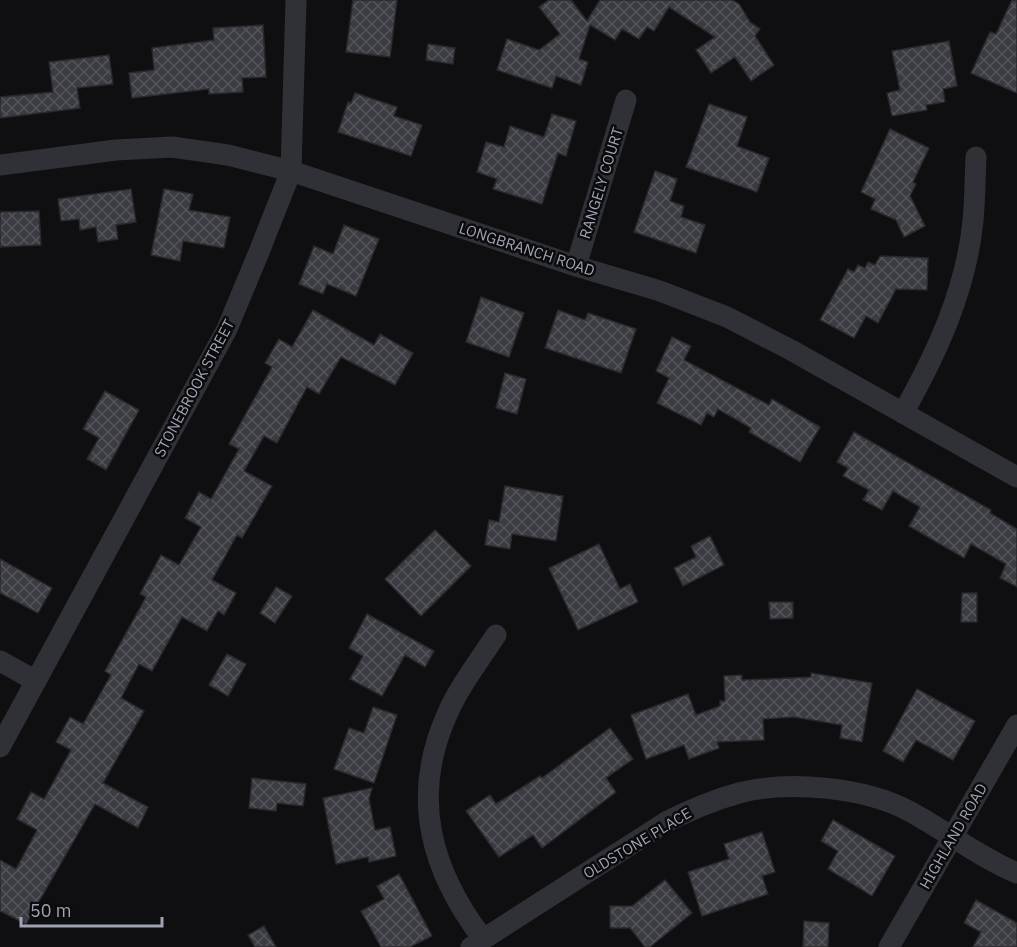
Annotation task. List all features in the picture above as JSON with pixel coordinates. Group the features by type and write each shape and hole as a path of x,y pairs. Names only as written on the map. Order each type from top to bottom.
{"street":[{"name":"STONEBROOK STREET","path":"0,747 227,329 291,171 296,0"},
{"name":"RANGELY COURT","path":"576,266 626,100"},
{"name":"LONGBRANCH ROAD","path":"0,165 105,151 172,147 228,155 291,171 576,266 660,291 727,317 791,350 1017,477"},
{"path":"903,413 934,357 959,291 973,222 976,157"},
{"path":"477,943 441,872 431,834 429,794 434,755 446,717 496,635"},
{"path":"0,661 36,681"},
{"name":"HIGHLAND ROAD","path":"889,947 1017,725"},
{"name":"OLDSTONE PLACE","path":"477,943 666,822 699,806 741,792 798,786 855,792 906,810 1017,873"}],"building":[{"path":"353,0 397,0 390,57 346,52"},
{"path":"549,0 571,0 587,21 600,0 732,0 739,4 750,22 760,29 755,36 774,65 751,81 735,57 711,73 696,50 715,37 669,7 654,31 647,27 639,39 622,29 615,40 590,25 579,59 588,62 581,85 556,76 552,88 497,70 507,39 539,50 560,34 539,7"},
{"path":"1012,0 1017,0 1017,93 971,73 990,32 996,34"},
{"path":"263,25 266,77 242,78 243,92 209,94 209,89 132,98 129,73 154,70 152,48 214,40 213,28"},
{"path":"949,41 957,86 943,89 945,102 926,105 927,110 892,116 887,93 900,90 892,51"},
{"path":"428,44 455,48 453,64 426,60"},
{"path":"109,55 113,84 77,88 80,108 0,118 0,97 53,92 49,62"},
{"path":"355,93 397,107 394,116 422,125 411,156 338,132 348,102 351,103"},
{"path":"709,104 747,117 737,146 769,158 757,192 686,167"},
{"path":"552,114 576,121 566,156 558,153 542,204 493,189 497,179 477,172 486,142 504,147 510,126 544,137"},
{"path":"890,129 929,148 913,182 916,184 910,196 925,226 904,237 896,220 871,209 875,199 861,192"},
{"path":"655,171 677,179 670,201 684,206 681,217 705,225 696,253 634,232"},
{"path":"131,189 136,222 116,225 118,239 98,242 96,227 80,230 79,219 61,221 58,199"},
{"path":"164,189 193,194 189,210 230,217 224,248 183,241 180,261 151,255"},
{"path":"39,211 41,245 0,247 0,212"},
{"path":"344,225 379,239 356,296 327,284 323,294 299,284 314,246 333,254"},
{"path":"880,256 928,258 927,290 896,289 878,323 866,316 854,338 820,320 848,269 854,272 858,265 865,268 868,262 875,265"},
{"path":"481,297 524,313 509,357 466,342"},
{"path":"313,310 374,345 380,334 413,353 395,385 341,357 319,394 307,387 277,443 264,436 244,471 272,486 242,538 237,535 212,580 236,593 224,615 218,611 207,631 182,617 152,671 139,664 121,698 144,711 103,783 148,807 138,828 95,804 26,924 0,911 0,860 16,869 37,830 17,819 31,792 44,799 71,750 56,742 70,717 83,724 111,675 105,671 146,597 140,594 161,555 179,565 201,527 185,518 199,492 211,499 239,449 229,444 272,367 265,363 279,339 292,347"},
{"path":"558,310 585,320 588,313 636,329 621,373 545,348"},
{"path":"672,337 691,346 684,360 769,405 772,399 820,427 800,462 749,432 751,428 718,409 714,417 707,413 701,425 657,403 669,378 656,371"},
{"path":"505,373 526,379 517,414 496,408"},
{"path":"105,391 139,410 106,470 87,459 99,438 83,429"},
{"path":"854,432 991,510 990,513 1017,529 1017,587 1000,578 1006,564 971,544 964,558 909,526 920,507 893,491 882,510 863,500 869,490 843,476 848,468 837,462"},
{"path":"505,486 563,496 556,541 512,534 510,549 485,545 489,520 499,522"},
{"path":"435,530 471,566 421,616 385,579"},
{"path":"710,536 724,565 683,586 674,568 696,557 691,546"},
{"path":"599,544 620,589 630,584 638,602 578,630 549,568"},
{"path":"0,559 52,588 38,613 0,593"},
{"path":"276,587 292,596 275,623 260,613"},
{"path":"962,593 977,593 977,622 961,622"},
{"path":"769,602 793,602 793,618 770,619"},
{"path":"367,614 434,651 425,667 405,655 382,696 350,679 363,656 349,648"},
{"path":"227,654 246,664 228,696 209,685"},
{"path":"811,673 872,683 862,742 840,738 842,725 794,717 763,719 764,740 717,742 719,748 689,759 684,745 646,759 631,715 688,694 696,715 720,706 720,701 725,701 724,676 742,675 742,680 811,677"},
{"path":"917,689 975,721 953,760 916,740 903,762 883,751"},
{"path":"373,707 397,715 374,783 334,769 349,728 364,733"},
{"path":"610,728 633,759 606,778 616,792 542,848 533,835 499,857 466,811 490,795 496,804 540,776 542,778"},
{"path":"252,778 306,784 303,806 277,803 276,811 249,808"},
{"path":"372,788 369,799 375,830 390,827 396,856 369,862 368,857 336,864 323,798"},
{"path":"833,820 895,856 872,896 828,869 838,851 821,841"},
{"path":"762,832 775,872 762,876 768,894 702,916 688,872 729,859 724,844"},
{"path":"399,874 432,936 410,947 381,947 361,911 384,899 377,886"},
{"path":"665,880 692,913 650,947 645,947 630,928 610,928 610,906 632,906"},
{"path":"976,900 1017,923 1017,947 973,947 981,932 964,923"},
{"path":"804,921 829,923 828,947 803,947"},
{"path":"264,926 276,947 255,947 248,935"}]}
